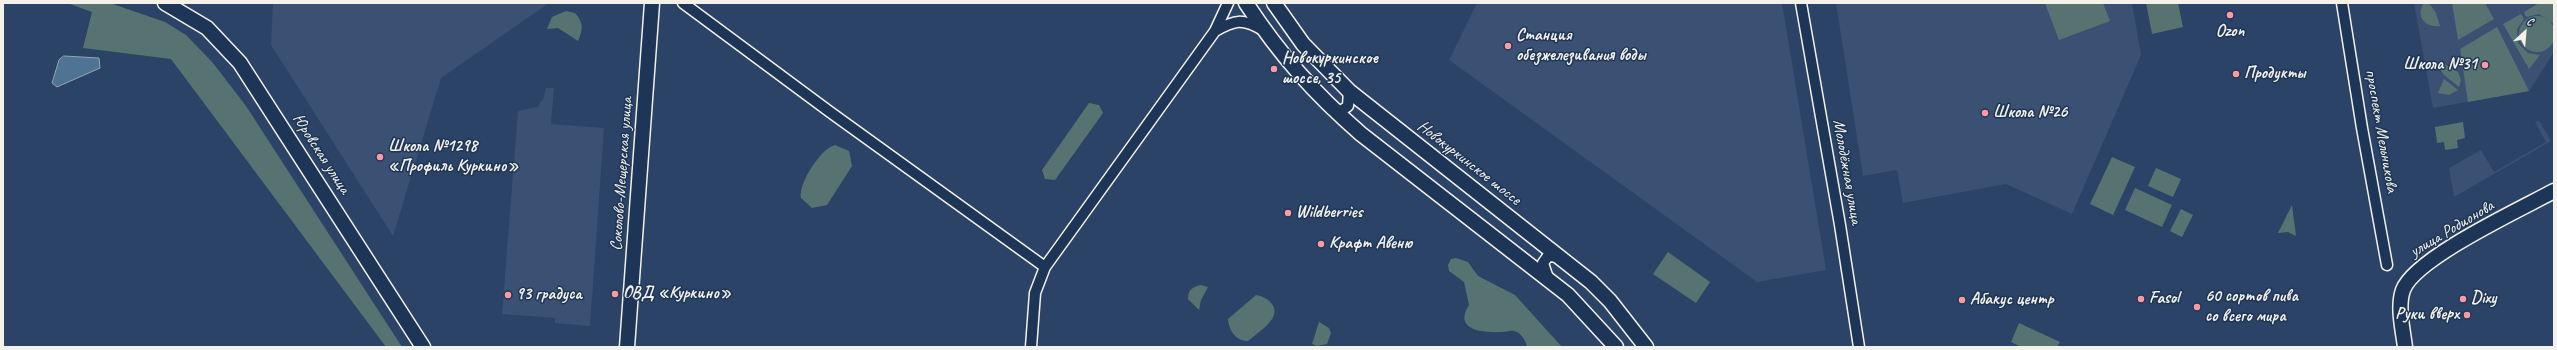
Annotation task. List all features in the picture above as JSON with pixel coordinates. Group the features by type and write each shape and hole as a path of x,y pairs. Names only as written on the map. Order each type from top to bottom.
{"main road":[{"name":"Юровская улица","path":"165,3 207,28 240,63 423,347"},
{"name":"Соколово-Мещерская улица","path":"627,347 652,3"},
{"path":"1246,3 1284,58 1332,109 1361,134 1548,278 1587,313 1616,347"},
{"name":"Новокуркинское шоссе","path":"1274,3 1304,44 1349,91 1379,117 1564,258 1610,301 1646,347"},
{"name":"улица Родионова","path":"2405,347 2402,322 2403,291 2418,270 2457,245 2554,191"}],"street":[{"path":"684,3 830,112 1045,267"},
{"path":"1031,347 1035,294 1045,267 1215,31 1228,3"},
{"name":"Молодёжная улица","path":"1800,3 1840,225 1859,347"},
{"name":"проспект Мельникова","path":"2342,3 2362,128 2387,265"},
{"path":"1215,31 1233,21 1244,22 1264,30"},
{"path":"1332,109 1341,111 1348,106 1349,91"},
{"path":"1548,278 1543,268 1545,259 1553,255 1564,258"}],"shaded area":[{"name":"Школа №1298 «Профиль Куркино»","path":"273,3 549,3 441,78 393,236 271,45"},
{"path":"1477,3 1782,3 1826,270 1757,282 1449,60"},
{"name":"Школа №26","path":"1836,3 2132,3 2141,55 2072,214 2006,184 1903,203 1897,170 1863,176"},
{"name":"Школа №31","path":"2414,3 2554,3 2554,52 2529,91 2433,108"},
{"path":"64,56 99,58 100,68 57,87 52,83 59,60"},
{"path":"546,88 554,88 551,124 604,128 590,326 555,323 555,318 502,314 518,111 537,107 543,99"},
{"path":"2539,120 2551,141 2454,197 2449,168 2481,150 2494,172 2546,142 2535,122"}],"green space":[{"path":"67,3 110,3 165,22 186,35 213,63 246,106 402,347 386,347 171,59 83,48 92,12"},
{"path":"2045,3 2103,3 2110,21 2059,40"},
{"path":"2146,3 2178,3 2183,27 2152,34"},
{"path":"2424,3 2429,3 2436,13 2440,26 2430,25 2423,20 2421,17 2421,8"},
{"path":"2452,3 2485,3 2494,19 2458,40"},
{"path":"2539,3 2553,3 2554,24 2539,14 2526,17 2524,12"},
{"path":"566,11 575,13 580,20 582,30 578,41 558,28 547,29 552,17"},
{"path":"2521,14 2524,19 2517,29 2518,43 2528,53 2540,55 2529,69 2503,24"},
{"path":"2537,16 2550,21 2555,34 2550,47 2537,52 2524,47 2519,34 2524,21"},
{"path":"2497,27 2529,91 2468,102 2460,49"},
{"path":"2446,65 2458,72 2461,80 2459,87 2444,75 2439,67"},
{"path":"2444,79 2458,90 2449,95 2438,93"},
{"path":"1089,103 1099,105 1103,113 1055,180 1045,179 1042,170"},
{"path":"2463,122 2465,138 2457,140 2458,148 2445,150 2444,142 2437,143 2435,127"},
{"path":"835,145 849,151 852,166 827,205 812,208 801,198 803,184 817,159 829,148"},
{"path":"2112,157 2135,167 2113,215 2090,204"},
{"path":"2156,168 2181,179 2173,197 2148,186"},
{"path":"2135,188 2172,205 2162,227 2125,210"},
{"path":"2292,205 2296,236 2288,232 2278,233"},
{"path":"2181,209 2193,215 2182,237 2170,231"},
{"path":"1668,252 1710,282 1696,303 1653,274"},
{"path":"1456,258 1468,262 1478,276 1515,295 1562,347 1527,347 1523,337 1517,332 1486,332 1467,325 1465,313 1469,305 1464,282 1449,271 1448,265 1451,259"},
{"path":"1201,285 1208,287 1201,300 1199,310 1188,299 1188,296 1191,289"},
{"path":"1256,295 1265,298 1272,303 1275,310 1274,315 1270,322 1261,331 1248,341 1244,341 1234,334 1230,328 1228,319"},
{"path":"1319,322 1329,328 1331,333 1327,344 1317,346 1312,344"},
{"path":"2019,323 2060,342 2057,347 2021,347 2011,342"}],"place":[{"name":"Ozon","path":"2230,15"},
{"name":"Станция обезжелезивания воды","path":"1508,46"},
{"name":"Школа №31","path":"2485,65"},
{"name":"Новокуркинское шоссе, 35","path":"1274,69"},
{"name":"Продукты","path":"2236,74"},
{"name":"Школа №26","path":"1985,113"},
{"name":"Школа №1298 «Профиль Куркино»","path":"380,157"},
{"name":"Wildberries","path":"1288,213"},
{"name":"Крафт Авеню","path":"1321,244"},
{"name":"ОВД «Куркино»","path":"615,294"},
{"name":"93 градуса","path":"508,295"},
{"name":"Fasol","path":"2141,299"},
{"name":"Dixy","path":"2463,299"},
{"name":"Абакус центр","path":"1962,300"},
{"name":"60 сортов пива со всего мира","path":"2197,307"},
{"name":"Руки вверх","path":"2467,315"}]}
